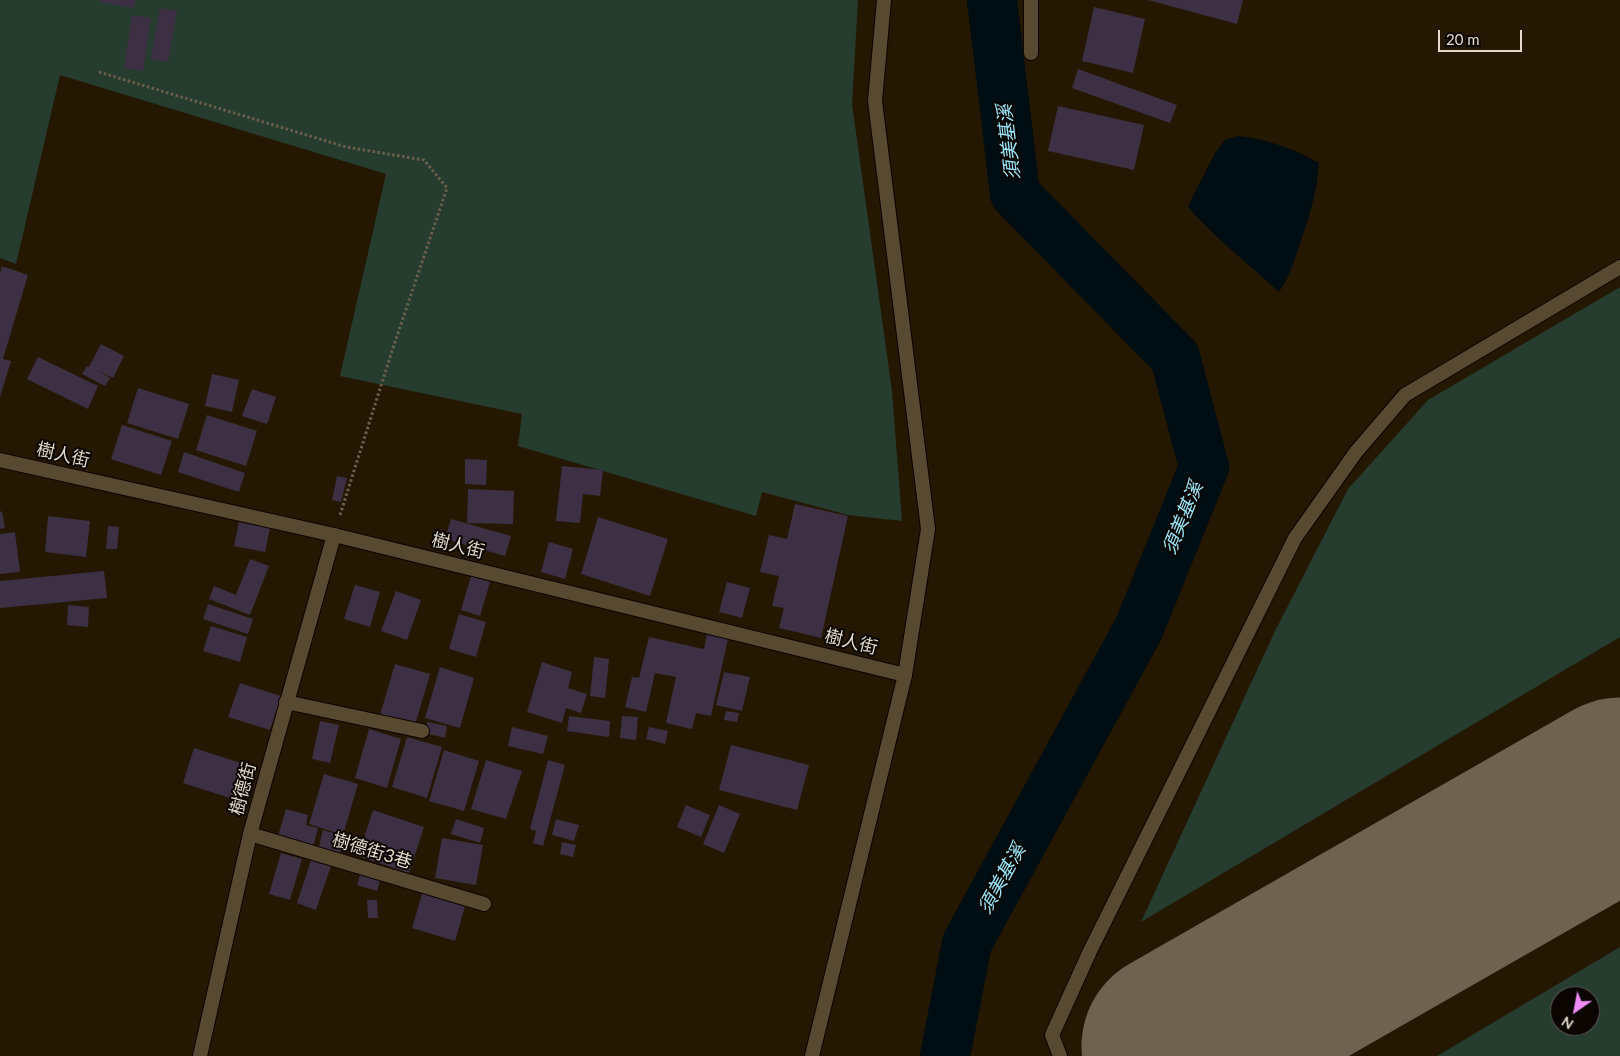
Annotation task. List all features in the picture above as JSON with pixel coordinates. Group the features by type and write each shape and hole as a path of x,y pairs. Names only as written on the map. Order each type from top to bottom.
{"street":[{"path":"812,1056 905,675 928,529 875,101 884,0"},
{"path":"1031,53 1032,0"},
{"path":"1060,1056 1052,1035 1090,951 1295,538 1356,452 1405,395 1620,267"},
{"name":"樹人街","path":"0,460 334,535 905,675"},
{"name":"樹德街","path":"200,1056 250,834 334,535"},
{"path":"286,702 422,731"},
{"name":"樹德街3巷","path":"250,834 484,904"}],"path":[{"path":"99,72 346,147 424,160 447,188 392,351 334,535"}],"green space":[{"path":"0,0 858,0 852,104 892,391 902,521 848,515 762,492 756,516 518,446 522,414 340,376 386,174 60,75 16,264 0,258"},
{"path":"1620,287 1620,637 1141,922 1275,631 1348,489 1428,400"},
{"path":"1620,947 1620,1056 1437,1056 1550,989 1550,1036 1600,1036 1600,986 1555,986"}],"shaded area":[{"path":"1239,136 1280,145 1319,163 1314,195 1306,226 1291,270 1279,292 1217,237 1188,206 1215,153 1225,140"}],"building":[{"path":"100,0 136,0 134,8 100,2"},
{"path":"1148,0 1243,0 1237,24"},
{"path":"1094,7 1145,19 1133,73 1082,61"},
{"path":"160,8 177,11 168,62 151,59"},
{"path":"132,15 151,18 143,71 124,68"},
{"path":"1078,69 1177,105 1170,123 1072,88"},
{"path":"1058,106 1144,125 1134,170 1048,151"},
{"path":"2,266 28,275 3,359 11,361 0,397 0,273"},
{"path":"101,344 124,356 113,378 99,371 110,378 105,386 82,374 87,366 89,367"},
{"path":"38,357 98,386 88,409 27,379"},
{"path":"212,374 239,380 232,412 205,406"},
{"path":"138,388 189,404 178,439 127,423"},
{"path":"252,389 276,397 267,424 242,416"},
{"path":"207,415 257,431 246,466 196,450"},
{"path":"122,425 172,441 161,475 111,459"},
{"path":"184,452 245,473 239,492 178,472"},
{"path":"465,459 487,460 486,485 465,484"},
{"path":"562,466 603,470 600,496 583,494 580,523 556,521"},
{"path":"337,476 347,478 341,502 332,500"},
{"path":"468,489 514,491 513,524 467,523"},
{"path":"795,504 848,516 821,638 779,628 784,608 772,606 779,576 760,572 769,535 787,539"},
{"path":"2,511 5,528 0,529 0,512"},
{"path":"48,516 90,521 86,557 45,552"},
{"path":"598,517 668,539 650,596 581,574"},
{"path":"451,519 511,536 505,556 445,539"},
{"path":"239,522 270,528 265,552 234,546"},
{"path":"108,526 119,527 117,549 106,549"},
{"path":"15,532 20,572 0,574 0,534"},
{"path":"549,542 573,549 565,579 541,572"},
{"path":"250,559 269,566 250,615 209,599 214,586 236,595"},
{"path":"104,571 107,598 0,608 0,581"},
{"path":"471,576 490,582 480,616 461,610"},
{"path":"727,582 750,588 742,618 719,612"},
{"path":"355,585 380,592 370,627 344,619"},
{"path":"396,591 421,600 407,640 381,631"},
{"path":"208,604 253,619 248,634 203,619"},
{"path":"68,605 89,607 88,627 67,625"},
{"path":"459,614 486,622 476,657 449,649"},
{"path":"211,626 247,637 240,662 203,651"},
{"path":"707,634 728,639 711,716 696,713 692,729 666,723 676,677 655,673 646,712 625,707 632,677 639,678 649,637 704,649"},
{"path":"594,657 609,659 605,698 590,696"},
{"path":"542,662 572,672 568,688 587,694 581,713 566,708 562,723 527,712"},
{"path":"395,664 430,674 415,725 380,715"},
{"path":"440,667 474,678 460,728 425,718"},
{"path":"724,672 750,677 742,711 716,705"},
{"path":"240,683 281,696 270,730 228,717"},
{"path":"726,711 739,713 737,722 724,720"},
{"path":"569,716 610,721 609,737 567,731"},
{"path":"622,716 638,717 636,740 620,738"},
{"path":"320,721 339,725 330,763 312,759"},
{"path":"427,722 447,726 445,738 425,733"},
{"path":"512,727 548,736 543,754 508,746"},
{"path":"649,727 668,731 665,744 646,739"},
{"path":"369,729 401,739 387,788 355,778"},
{"path":"407,737 442,747 427,798 392,787"},
{"path":"731,745 809,765 797,810 719,790"},
{"path":"194,748 244,764 233,799 183,783"},
{"path":"444,750 479,761 464,811 429,801"},
{"path":"486,760 522,771 506,819 471,809"},
{"path":"548,760 565,765 543,846 533,843 536,831 530,829"},
{"path":"324,774 358,784 343,835 309,824"},
{"path":"686,805 710,815 701,837 677,827"},
{"path":"719,805 740,814 724,853 703,844"},
{"path":"286,809 308,815 306,825 318,828 313,847 278,836"},
{"path":"373,810 424,827 409,873 358,856"},
{"path":"456,819 484,828 480,843 451,834"},
{"path":"556,819 579,825 574,841 552,835"},
{"path":"323,830 345,836 339,856 318,850"},
{"path":"442,838 483,845 476,885 435,878"},
{"path":"562,842 576,845 573,857 560,854"},
{"path":"281,853 302,859 290,900 269,894"},
{"path":"311,860 331,866 316,910 297,903"},
{"path":"361,871 381,877 377,891 357,885"},
{"path":"423,891 466,903 455,941 412,928"},
{"path":"367,900 377,900 378,918 368,918"}],"waterway":[{"name":"須美基溪","path":"945,1056 967,943 1139,628 1204,467 1175,357 1015,194 992,0"}],"runway":[{"path":"1176,1046 1620,792"}]}
